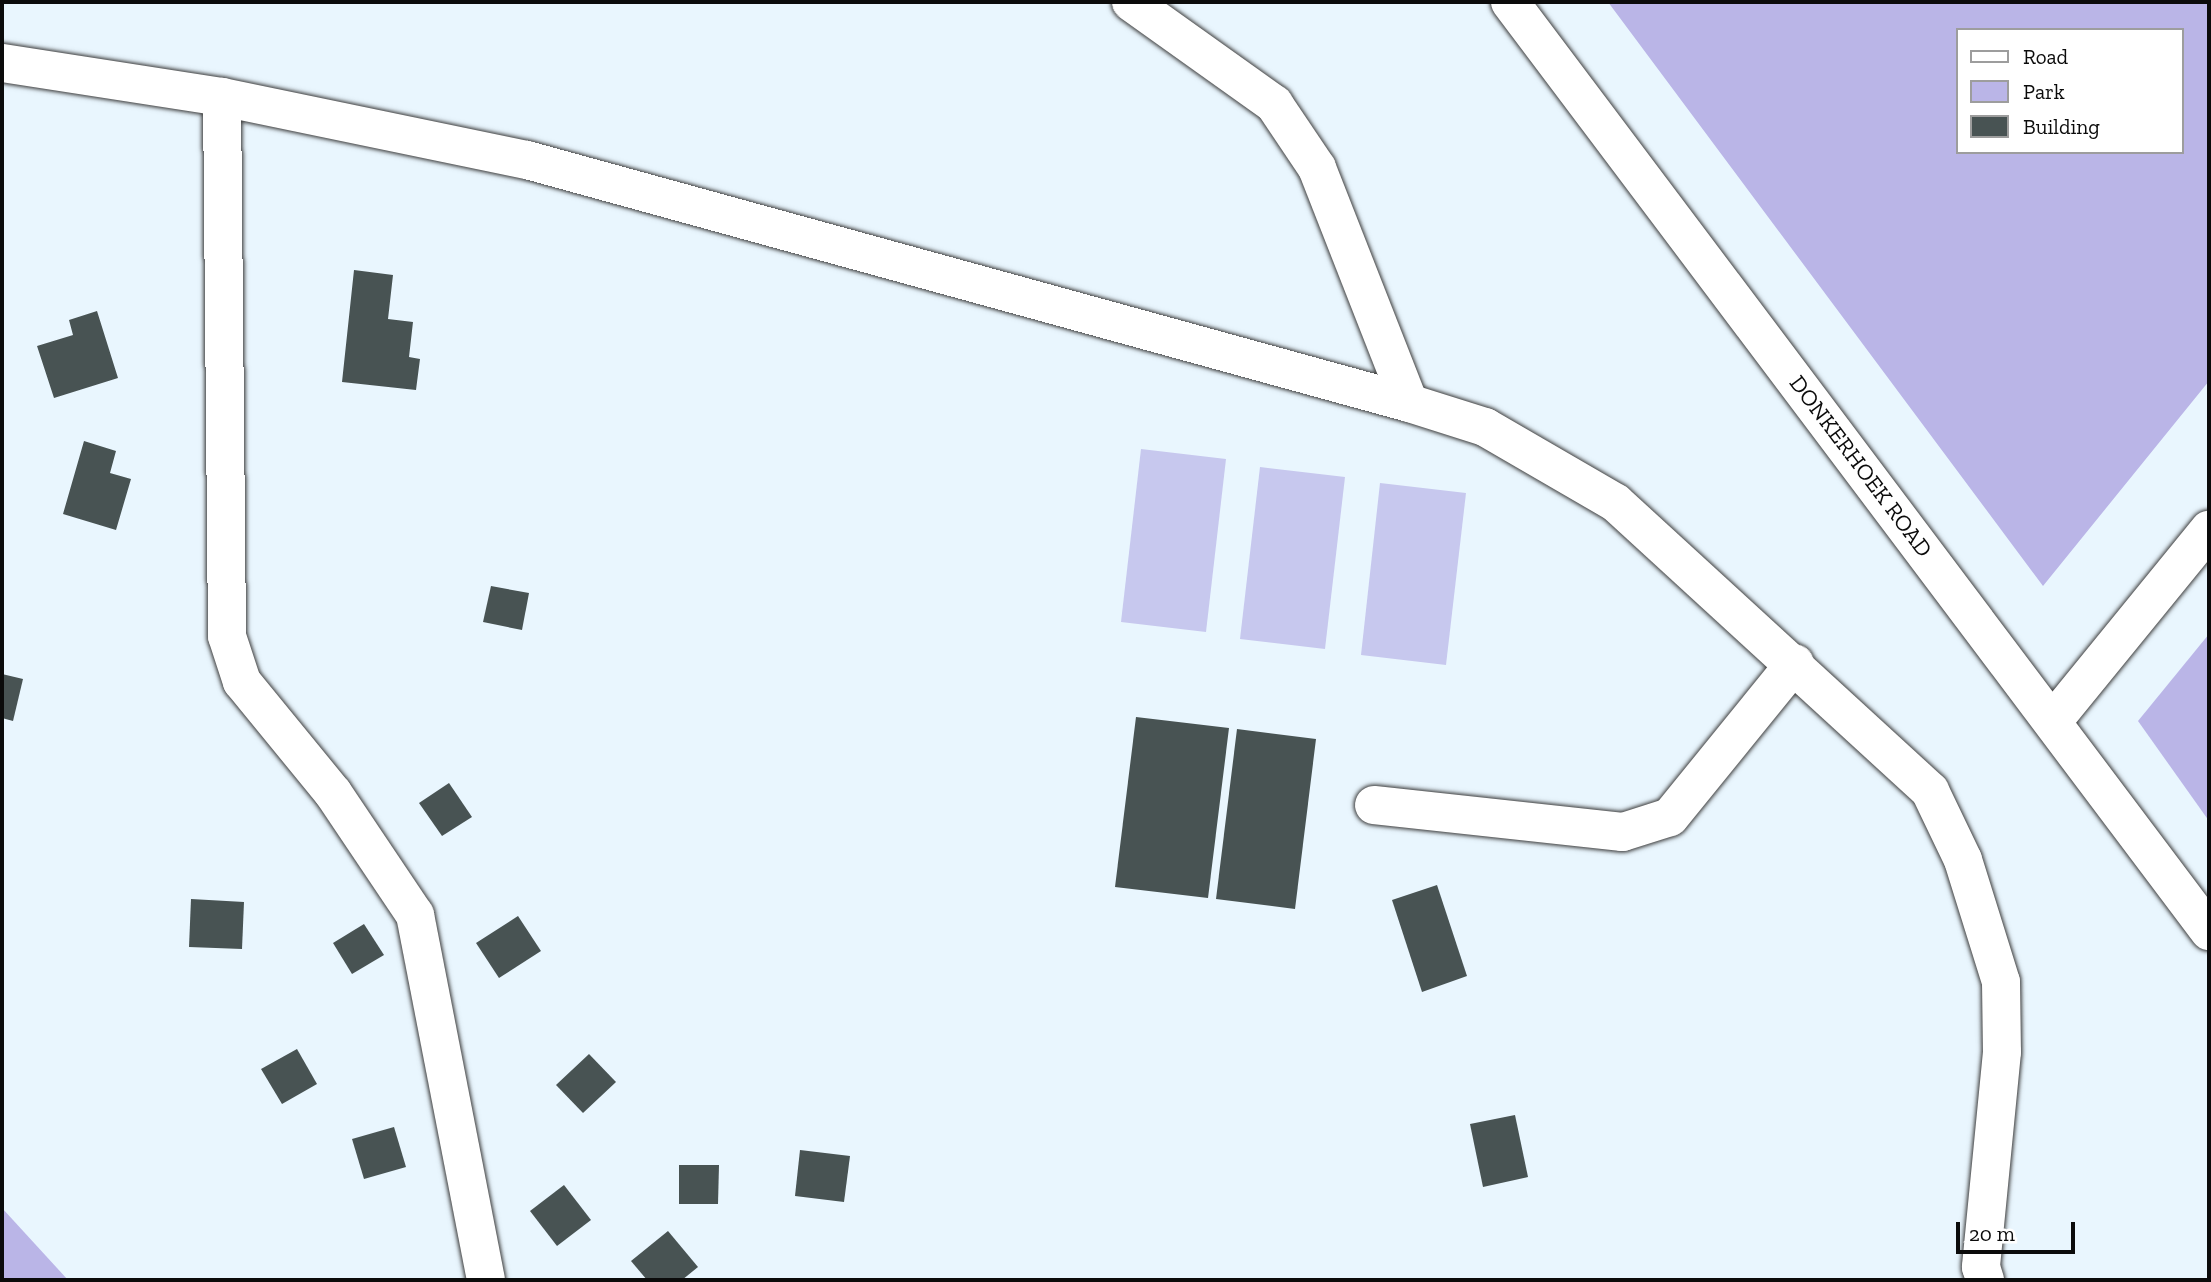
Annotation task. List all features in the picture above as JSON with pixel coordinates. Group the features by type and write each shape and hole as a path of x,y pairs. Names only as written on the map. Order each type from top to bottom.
{"street":[{"path":"1131,2 1274,104 1317,168 1409,403"},
{"name":"DONKERHOEK ROAD","path":"1510,2 2209,931"},
{"path":"2,63 222,97 527,160 1409,403 1485,427 1616,503 1795,663 1930,791 1985,915 2001,982 2002,1052 1982,1253 1985,1280"},
{"path":"222,97 227,636 242,682 341,804 415,915 486,1280"},
{"path":"2053,721 2209,530"},
{"path":"1374,805 1623,832 1670,817 1795,663"}],"green space":[{"path":"1608,2 2209,2 2209,381 2043,586"},
{"path":"2209,634 2209,821 2138,721"},
{"path":"2,1208 68,1280 2,1280"}],"shaded area":[{"path":"1141,449 1226,459 1206,632 1121,622"},
{"path":"1260,467 1345,477 1325,649 1240,639"},
{"path":"1380,483 1466,493 1446,665 1361,655"}],"building":[{"path":"354,270 393,275 388,319 413,322 409,357 420,359 416,390 342,382"},
{"path":"97,311 118,378 54,398 37,346 73,335 69,320"},
{"path":"84,441 116,451 110,473 131,479 116,530 63,514"},
{"path":"491,586 529,593 522,630 483,622"},
{"path":"2,674 23,679 13,721 2,718"},
{"path":"1136,717 1229,728 1208,898 1115,887"},
{"path":"1237,729 1316,739 1295,909 1216,899"},
{"path":"449,783 472,817 442,836 419,803"},
{"path":"1437,885 1467,976 1422,992 1392,900"},
{"path":"191,899 244,902 242,949 189,947"},
{"path":"518,916 541,951 499,978 476,943"},
{"path":"364,924 384,955 352,974 333,943"},
{"path":"297,1049 317,1084 282,1104 261,1069"},
{"path":"589,1054 616,1082 583,1113 556,1085"},
{"path":"1515,1115 1528,1177 1483,1187 1470,1124"},
{"path":"394,1127 406,1167 364,1179 352,1139"},
{"path":"800,1150 850,1156 844,1202 795,1196"},
{"path":"679,1165 719,1165 718,1204 679,1204"},
{"path":"564,1185 591,1220 557,1246 530,1211"},
{"path":"668,1231 698,1267 682,1280 647,1280 631,1261"}]}
